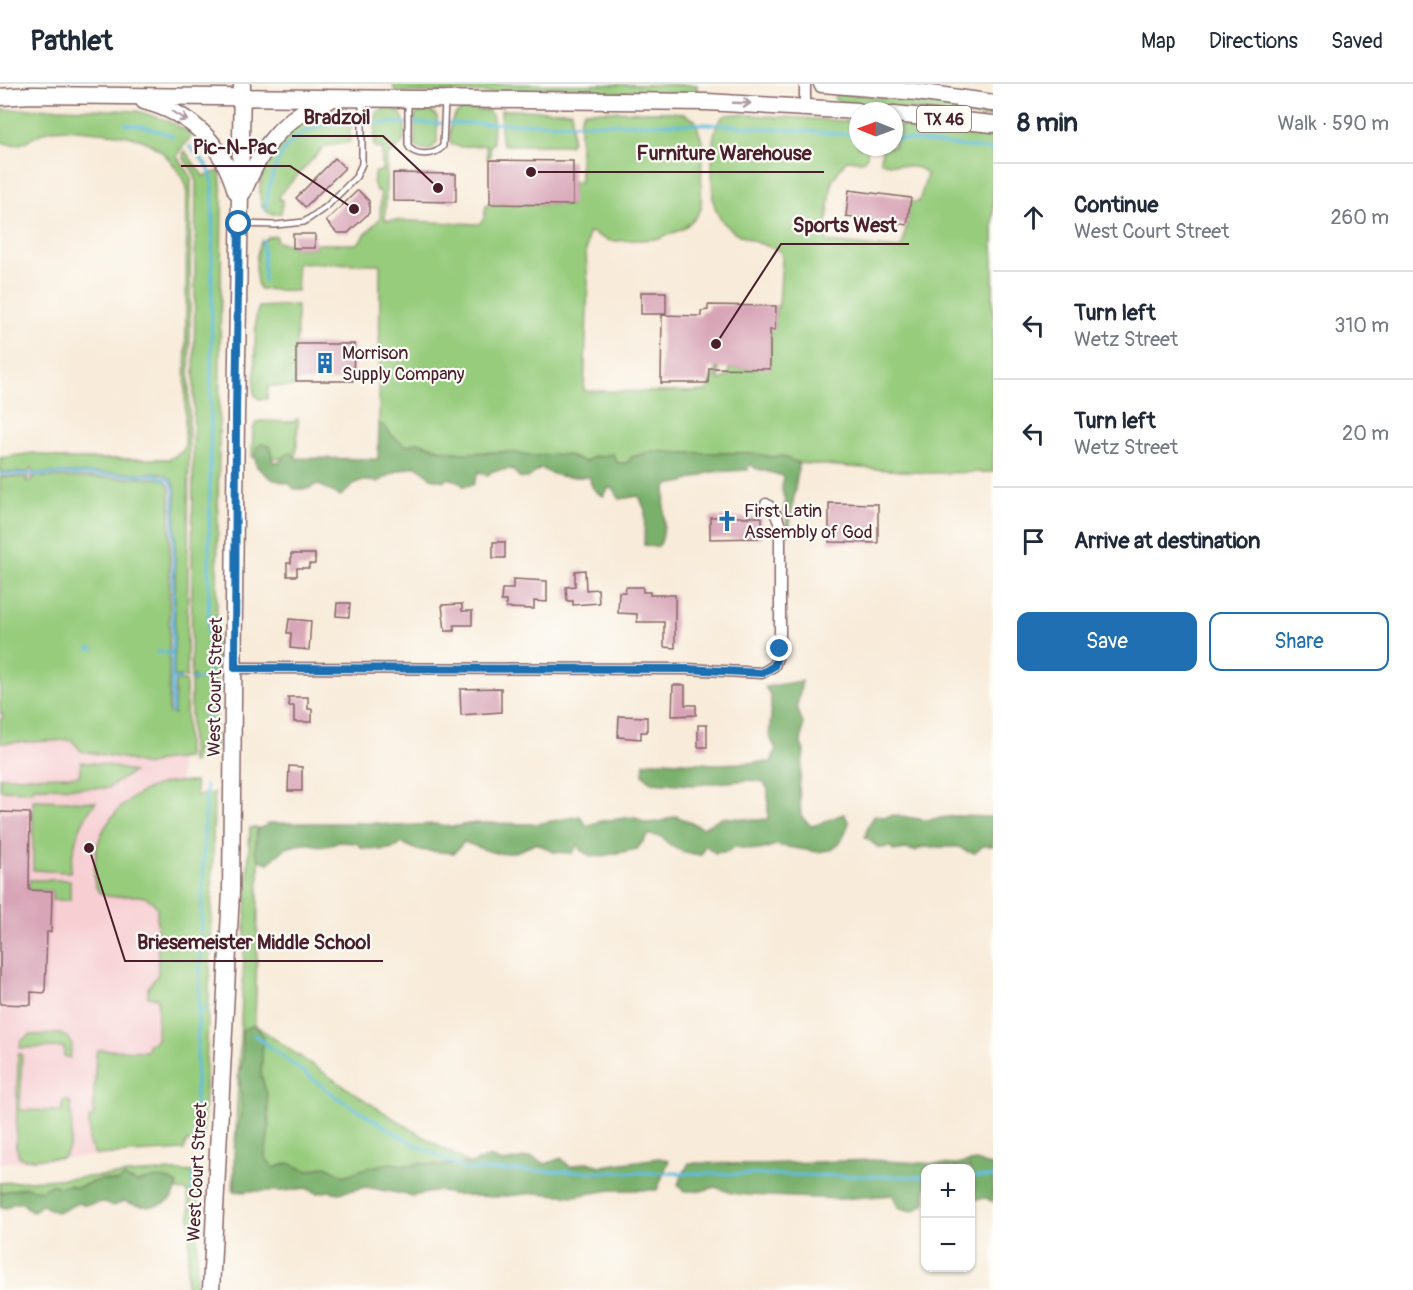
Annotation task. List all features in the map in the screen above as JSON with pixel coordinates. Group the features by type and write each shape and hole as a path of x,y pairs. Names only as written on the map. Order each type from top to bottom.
{"main road":[{"name":"TX 46","path":"822,84 917,92 993,103"},
{"path":"0,97 126,96 242,90 354,98 707,102 849,110"},
{"name":"West Court Street","path":"211,1290 231,891 242,90"},
{"path":"126,96 171,110 201,130 224,159 240,202"},
{"path":"240,202 264,149 284,125 300,113 319,104 354,98"},
{"name":"TX 46","path":"903,115 993,124"}],"street":[{"path":"805,84 805,106"},
{"path":"235,668 686,669 762,673 774,666 780,649 780,526 777,514 766,504"}],"lane":[{"path":"239,224 276,225 304,222 326,207 356,177 362,164 354,98"},
{"path":"408,98 408,145 414,152 435,152 443,146 445,99"}],"shaded area":[{"path":"0,469 181,470 180,784 173,1040 167,1151 0,1163"}],"green space":[{"path":"393,84 697,85 697,94 399,92 394,90"},
{"path":"836,94 993,110 993,118 903,109 903,102 840,103 834,98"},
{"path":"63,108 137,111 166,120 191,133 191,137 177,157 191,176 187,677 174,676 176,493 172,480 163,474 154,473 33,473 31,467 29,472 0,472 0,458 33,453 66,459 170,459 183,451 185,445 187,187 178,171 159,149 135,138 63,129 47,131 20,144 14,145 0,141 0,110"},
{"path":"385,108 398,110 404,121 405,130 402,143 387,157 385,220 479,224 484,219 486,205 490,204 572,205 573,182 580,182 580,120 584,111 674,112 695,120 702,141 701,209 696,217 684,228 659,239 612,241 592,232 588,233 584,391 704,391 708,390 712,376 716,376 716,368 719,368 719,380 721,380 729,375 729,368 770,368 770,330 775,329 776,306 779,306 782,258 780,251 748,239 730,229 717,212 713,200 712,156 715,132 723,117 737,114 849,121 849,156 867,156 863,161 846,160 832,181 825,236 828,242 899,249 903,244 910,202 919,202 927,175 919,168 881,161 881,156 903,156 903,126 993,137 993,472 928,473 799,463 781,456 772,457 750,453 681,453 627,463 617,463 612,454 595,456 585,462 567,455 535,456 507,452 462,453 441,450 418,442 407,446 398,443 385,428 379,425 380,264 297,263 297,291 260,289 256,272 260,245 262,240 268,237 276,236 277,242 293,245 293,248 315,248 315,244 357,244 380,218 381,192 377,191 374,184 376,172 382,171 382,148 376,148 374,145 376,113"},
{"path":"336,109 344,111 350,117 350,142 325,146 280,194 279,199 283,201 281,213 273,214 266,211 260,198 262,176 283,136 299,121 317,113"},
{"path":"421,110 431,111 437,117 437,142 431,150 419,149 415,145 415,116"},
{"path":"462,110 488,110 493,117 493,144 490,145 490,157 487,158 486,145 460,147 451,144 452,120"},
{"path":"501,110 572,111 572,141 569,145 504,145 501,141"},
{"path":"185,151 203,176 220,171 222,196 215,751 209,753 196,749 195,762 191,763 191,680 194,682 195,679 194,676 191,678 196,180 194,172 185,161 183,154"},
{"path":"297,305 296,381 293,387 268,386 267,399 259,399 254,394 256,316 259,307"},
{"path":"298,419 296,458 271,458 270,446 256,448 255,457 252,457 253,430 256,423 260,421 292,422"},
{"path":"379,425 382,425 407,446 418,442 441,450 462,453 507,452 535,456 555,454 567,455 585,462 595,456 613,454 617,463 627,463 632,457 653,451 781,456 799,463 788,535 786,534 787,515 784,511 785,501 782,490 783,476 755,468 752,465 749,465 748,470 710,472 684,482 667,485 664,499 663,535 661,542 655,547 644,545 645,510 639,496 619,499 614,489 609,488 603,496 593,488 590,477 559,476 541,468 528,478 520,478 512,469 492,471 487,476 479,471 473,485 463,486 460,482 449,478 444,481 431,478 416,466 397,471 378,482 357,482 340,496 317,484 308,489 294,489 290,484 272,479 257,467 256,448 261,444 270,446 273,462 279,462 287,454 292,453 296,458 378,459"},
{"path":"0,477 28,477 26,481 30,482 32,477 155,478 168,483 170,490 169,713 174,714 175,681 186,681 187,758 158,761 147,766 123,758 81,751 72,740 0,743 0,719 3,718 3,714 0,714"},
{"path":"802,681 797,706 803,724 801,744 804,751 799,787 801,816 811,826 844,814 849,823 842,840 833,849 818,852 776,845 760,850 734,847 729,851 715,853 705,845 701,855 679,850 669,845 662,837 648,835 637,849 602,856 591,856 582,851 578,844 573,853 554,852 536,843 516,852 500,853 484,850 464,842 454,853 417,850 402,843 397,847 383,850 362,848 356,843 340,842 322,846 304,843 286,848 268,863 259,860 255,851 257,830 270,823 377,823 397,826 436,824 452,827 475,823 536,824 580,816 587,826 601,821 634,817 645,823 659,822 676,816 703,828 722,817 768,819 768,789 763,782 751,780 692,785 651,782 643,774 644,763 661,761 715,764 771,762 776,749 769,736 771,696 765,687"},
{"path":"81,762 108,765 133,772 108,788 33,787 33,791 0,790 0,777 79,776"},
{"path":"195,782 197,796 209,793 211,795 214,792 211,946 203,1140 196,1147 191,1142 186,1142 184,1150 96,1155 89,1144 89,1118 93,1118 96,1054 98,1050 147,1051 148,1044 157,1040 158,998 148,997 148,988 158,974 157,908 151,900 144,897 110,896 102,894 97,889 94,875 97,847 109,821 118,810 141,793 168,783"},
{"path":"33,800 96,802 85,818 78,835 70,872 33,870"},
{"path":"875,815 884,817 894,815 925,820 956,816 993,817 993,846 983,846 975,853 959,847 923,847 915,851 906,849 893,851 892,847 879,848 865,837 868,826"},
{"path":"250,828 260,828 255,1025 361,1098 470,1164 390,1164 344,1176 326,1166 307,1171 289,1163 274,1168 265,1157 269,1128 267,1095 261,1075 263,1036 246,1192 233,1191"},
{"path":"29,880 70,880 70,900 52,900 52,891 29,890"},
{"path":"255,1025 263,1036 261,1075 267,1095 269,1128 265,1157 274,1168 289,1163 307,1171 326,1166 344,1176 391,1163 407,1166 421,1163 438,1166 470,1164 489,1157 503,1162 531,1157 546,1164 561,1158 570,1167 587,1162 601,1166 659,1158 669,1160 657,1190 611,1190 574,1196 536,1193 495,1197 458,1195 438,1191 413,1196 366,1187 339,1193 329,1191 318,1193 305,1188 284,1191 235,1191 234,1147 242,1109 239,1073 243,1059 242,1030"},
{"path":"59,1034 69,1038 72,1045 70,1058 64,1056 64,1047 20,1048 21,1041 30,1035"},
{"path":"18,1054 22,1054 20,1110 62,1111 62,1103 65,1100 71,1104 71,1141 66,1154 61,1158 23,1159 19,1157 16,1146"},
{"path":"871,1160 937,1164 921,1164 921,1207 914,1211 898,1208 893,1195 840,1199 748,1195 732,1193 715,1187 701,1191 684,1191 678,1184 689,1163 759,1164"},
{"path":"976,1161 993,1166 993,1202 986,1198 975,1199 975,1164 960,1164"},
{"path":"172,1171 196,1172 199,1177 196,1290 186,1290 190,1207 187,1191 177,1190 177,1184 157,1179 137,1183 132,1180 117,1182 107,1180 95,1181 76,1188 70,1185 41,1191 25,1187 0,1192 0,1183"},
{"path":"124,1177 137,1183 157,1178 168,1179 177,1184 175,1193 170,1199 156,1206 140,1206 124,1201 114,1206 104,1202 85,1205 79,1203 57,1212 42,1204 34,1212 23,1203 14,1203 7,1208 0,1207 0,1192 25,1187 41,1191 52,1184 59,1187 70,1185 76,1188 100,1180 117,1182"}],"building":[{"path":"335,158 345,168 305,207 296,198"},
{"path":"490,160 573,161 573,205 490,204"},
{"path":"393,173 456,174 456,202 393,201"},
{"path":"358,190 369,201 369,213 348,233 337,233 326,221"},
{"path":"849,190 911,198 907,225 846,216"},
{"path":"293,234 315,234 315,248 293,248"},
{"path":"641,292 666,292 666,314 641,314"},
{"path":"708,305 776,306 775,330 770,330 770,369 709,368 708,383 661,383 662,315 701,316 701,311 708,310"},
{"name":"Morrison Supply Company","path":"296,344 354,344 353,381 296,381"},
{"path":"829,503 878,504 878,543 829,542"},
{"path":"710,517 762,517 762,538 710,539"},
{"path":"493,542 505,542 505,558 493,558"},
{"path":"291,554 315,554 315,564 309,564 309,568 297,568 297,576 287,576 287,563 291,563"},
{"path":"585,570 586,590 598,589 599,603 573,605 573,601 567,601 566,587 575,586 575,571"},
{"path":"513,579 547,581 547,602 534,601 534,609 506,608 506,601 501,601 502,589 513,589"},
{"path":"626,587 643,587 643,592 650,592 650,595 675,595 675,648 664,647 664,622 637,622 637,614 618,613 619,592 625,592"},
{"path":"337,603 350,603 349,617 336,616"},
{"path":"462,604 462,611 472,611 472,625 454,625 454,631 445,631 442,605"},
{"path":"289,619 311,621 309,650 290,648 291,633 287,633"},
{"path":"673,685 685,685 685,705 696,705 696,715 672,716"},
{"path":"501,688 501,712 461,715 460,689"},
{"path":"288,697 308,697 308,709 312,709 312,722 294,722 294,706 289,706"},
{"path":"619,716 647,717 647,732 641,732 641,739 618,737"},
{"path":"698,725 707,725 707,747 698,747"},
{"path":"289,766 302,767 302,791 288,791"},
{"path":"0,812 30,813 29,890 52,891 51,932 47,932 45,993 31,992 31,1005 0,1004"}],"waterway":[{"path":"265,210 272,178 282,153 300,135 331,123 707,124 849,134"},
{"path":"125,124 146,127 173,136"},
{"path":"903,139 993,150"},
{"path":"189,146 208,168 213,186 207,758"},
{"path":"263,241 264,281"},
{"path":"0,474 155,475 170,480 174,489 172,679 180,679"},
{"path":"157,652 172,653"},
{"path":"172,679 172,713"},
{"path":"192,679 207,679"},
{"path":"194,1146 206,786"},
{"path":"200,1009 208,1009"},
{"path":"254,1035 335,1096 410,1142 467,1170 921,1177"},
{"path":"192,1197 193,1174"},
{"path":"975,1177 993,1177"}],"place":[{"name":"Furniture Warehouse","path":"531,172"},
{"name":"Bradzoil","path":"438,188"},
{"name":"Pic-N-Pac","path":"354,209"},
{"name":"Sports West","path":"716,344"},
{"name":"Morrison Supply Company","path":"325,363"},
{"name":"First Latin Assembly of God","path":"727,521"},
{"name":"Briesemeister Middle School","path":"89,848"}],"route":[{"path":"239,224 235,668 686,669 762,673 774,666 780,649"}]}
